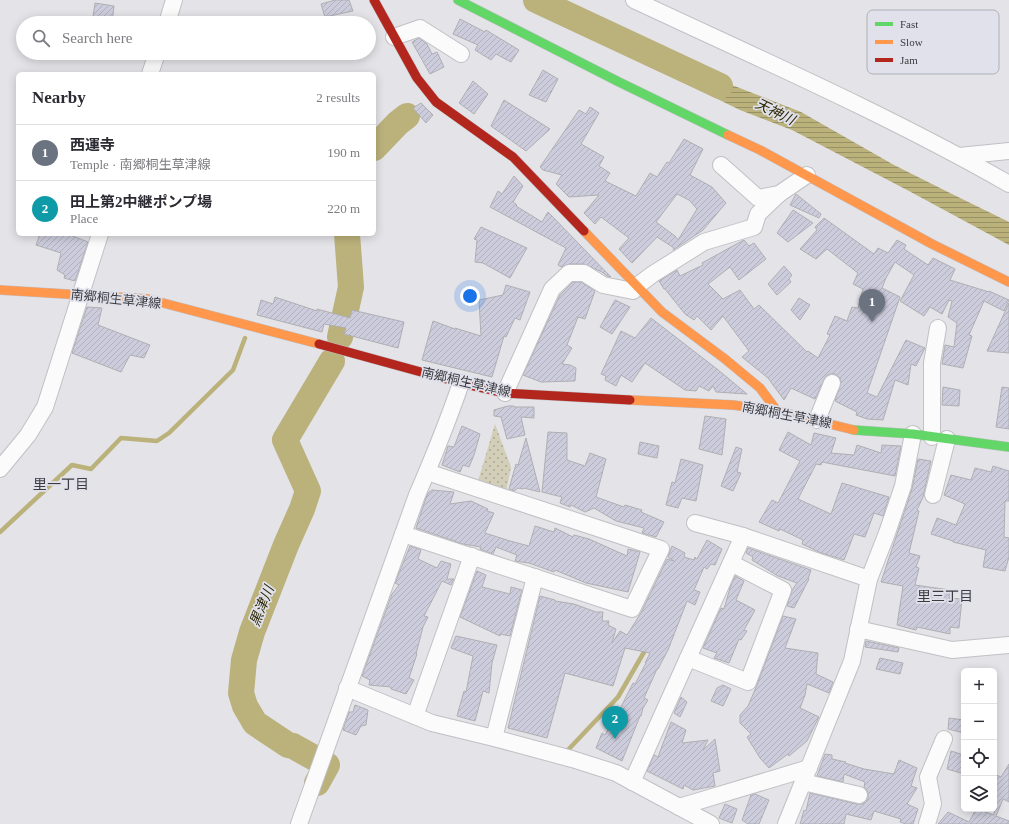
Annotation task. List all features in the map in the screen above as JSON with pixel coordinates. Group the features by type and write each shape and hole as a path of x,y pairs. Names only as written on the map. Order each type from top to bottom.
{"street":[{"path":"169,16 174,0"},
{"path":"374,0 417,78 436,102 513,157 662,312 725,359 760,388 777,411"},
{"path":"458,0 619,82 807,174 932,244 1009,282"},
{"path":"634,0 873,112 959,156 1009,184"},
{"path":"394,37 420,28 461,54"},
{"path":"151,72 155,60"},
{"path":"959,156 1009,151"},
{"path":"721,166 758,198 779,194"},
{"path":"504,393 552,290 569,273 584,273 603,285 633,291 637,286 704,242 754,227 758,214 779,194 807,174"},
{"path":"0,469 28,435 45,406 99,236"},
{"name":"南郷桐生草津線","path":"0,290 148,299 461,383 504,393 733,405 777,411 860,431 913,434 1009,447"},
{"path":"933,495 940,438 932,363 938,328"},
{"path":"298,824 403,534 436,448 448,422 461,383"},
{"path":"817,420 832,383"},
{"path":"786,824 852,661 869,579 903,486 913,434"},
{"path":"403,534 632,609 661,548 427,472"},
{"path":"695,522 743,536 869,579"},
{"path":"632,782 743,536"},
{"path":"415,716 472,556"},
{"path":"688,658 748,682 783,590 731,563"},
{"path":"494,738 535,577"},
{"path":"858,629 952,650 1009,644"},
{"path":"347,688 432,723 572,759 616,773 711,824"},
{"path":"927,824 933,804 928,777 944,739"},
{"path":"680,807 806,775 859,795"}],"shaded area":[{"path":"495,424 511,467 506,492 478,481"}],"water":[{"path":"540,0 558,0 599,24 652,59 737,87 801,112 894,165 1009,222 1009,245 792,130 740,110 623,53 570,24"}],"building":[{"path":"335,0 349,0 353,11 325,16 321,4"},
{"path":"95,3 114,6 113,16 93,16"},
{"path":"460,19 485,32 486,30 519,50 511,62 496,54 491,60 475,50 478,45 453,34"},
{"path":"419,38 427,44 432,54 437,52 444,67 430,74 412,42"},
{"path":"543,70 558,79 546,102 529,95"},
{"path":"473,81 488,94 474,114 459,103"},
{"path":"504,100 550,129 526,151 491,126"},
{"path":"421,103 433,115 426,123 413,108"},
{"path":"590,107 599,113 581,144 604,157 599,166 610,173 605,181 636,196 650,173 657,177 667,162 669,163 684,139 703,149 690,175 712,187 726,203 703,230 673,250 674,248 657,237 632,263 619,249 629,238 601,217 595,224 584,213 599,195 569,197 556,184 562,175 543,170 540,167 579,110 586,114","holes":["677,194 689,200 697,209 678,240 656,222"]},
{"path":"514,176 523,186 513,202 517,205 516,206 542,222 548,212 611,277 584,264 569,264 561,267 558,265 566,248 490,207 498,191 502,194"},
{"path":"796,194 821,214 819,218 790,205"},
{"path":"793,210 813,223 788,242 777,233"},
{"path":"824,218 874,254 878,248 888,253 897,240 906,245 904,249 928,265 933,258 955,269 950,280 989,291 1009,300 1004,311 984,301 969,335 972,336 963,368 942,364 945,345 954,347 957,323 948,317 952,301 949,300 942,314 930,307 924,316 900,301 914,275 895,262 882,288 900,297 867,393 877,397 906,340 925,348 916,366 911,364 908,385 895,380 883,420 867,419 856,415 857,412 835,401 841,382 840,378 835,374 826,376 815,399 791,388 784,400 768,378 742,357 749,351 723,316 711,330 697,316 694,320 685,314 659,281 677,270 680,276 703,265 702,263 744,240 749,246 754,243 766,259 739,280 730,267 708,284 723,299 740,290 754,309 759,305 807,352 808,351 818,358 830,335 827,334 835,316 847,321 852,307 858,308 863,289 853,284 858,273 827,249 816,259 800,249 817,230 815,227"},
{"path":"481,227 527,248 510,278 483,263 475,262 477,240 474,239"},
{"path":"39,236 73,236 88,242 75,281 64,278 65,275 57,270 61,253 36,245"},
{"path":"784,266 792,275 789,279 791,282 777,295 768,284"},
{"path":"573,282 581,282 595,291 585,319 578,317 567,345 572,348 562,364 570,365 576,368 575,381 541,382 523,375 560,295"},
{"path":"506,285 530,292 520,320 515,318 506,337 504,336 492,377 422,360 433,321 481,336 479,300 503,295"},
{"path":"275,297 317,311 317,309 350,318 352,310 404,322 398,348 344,334 346,328 324,324 322,332 257,315 261,300 273,304"},
{"path":"799,298 810,305 800,320 791,310"},
{"path":"615,300 630,307 612,334 600,327"},
{"path":"1009,303 1009,353 987,351"},
{"path":"87,307 102,308 98,325 150,345 144,358 130,355 121,372 72,353"},
{"path":"651,318 747,394 716,392 713,386 709,391 699,386 696,391 685,390 645,363 632,382 621,375 616,386 605,380 606,376 601,374 621,331 635,338"},
{"path":"943,387 960,390 959,406 942,405"},
{"path":"1002,387 1009,388 1009,429 996,427"},
{"path":"508,406 534,407 534,418 521,417 525,435 507,439 501,417 494,416 494,410"},
{"path":"705,416 726,419 722,455 699,449"},
{"path":"462,426 480,434 469,467 463,465 460,472 442,465 448,446 454,447"},
{"path":"548,432 567,433 567,460 585,466 590,453 606,459 596,497 624,507 625,505 642,510 641,512 664,522 656,537 642,533 644,528 616,521 594,508 585,512 571,505 570,507 560,503 562,497 542,492"},
{"path":"788,432 811,445 814,433 836,438 831,453 854,455 857,445 881,453 882,445 901,446 895,476 822,462 821,465 816,464 798,499 831,514 842,483 889,497 883,516 874,513 865,537 854,534 844,560 819,552 802,544 803,540 780,529 779,531 759,522 772,500 778,503 800,461 779,450"},
{"path":"526,438 540,492 524,488 518,488 514,491 509,489 516,464 518,465"},
{"path":"640,442 659,446 657,458 638,454"},
{"path":"736,447 742,449 737,472 741,473 733,491 721,486"},
{"path":"681,459 703,465 696,501 682,498 678,508 666,505 672,482 675,483"},
{"path":"918,459 931,461 923,497 917,510 919,511 909,553 920,556 916,567 919,568 915,585 950,590 949,598 962,599 959,628 950,627 950,634 917,627 916,630 897,625 903,586 881,582 912,489"},
{"path":"993,466 1009,471 1009,501 1005,501 1004,537 1009,538 1009,557 1005,571 983,567 986,550 953,542 931,534 937,518 956,525 965,504 944,495 951,475 971,480 975,468 991,472"},
{"path":"432,490 454,492 450,504 471,501 488,509 487,511 494,513 485,533 510,541 529,546 535,526 554,532 555,528 573,537 574,535 589,539 627,556 628,549 640,552 628,592 586,583 555,570 554,572 529,563 515,561 517,555 496,547 493,554 480,549 481,547 463,544 416,528 428,493"},
{"path":"707,540 722,549 715,565 711,564 707,569 704,567 694,590 700,592 695,605 687,601 668,650 657,669 644,698 648,700 643,708 622,761 596,748 602,733 605,735 615,719 633,683 635,684 650,653 625,648 613,686 565,673 547,738 508,728 540,596 555,601 574,604 596,612 603,612 602,621 609,621 608,625 616,629 612,643 620,631 627,635 641,613 667,559 674,561 668,557 672,546 685,553 684,557 694,560 695,557 697,559"},
{"path":"410,546 421,550 418,559 437,568 441,561 451,564 447,579 454,579 451,585 442,581 424,616 428,617 423,627 417,654 409,678 414,680 406,694 391,689 391,687 369,685 370,680 362,676 392,594 399,585 395,583"},
{"path":"748,548 811,570 809,579 794,608 787,606 792,590 797,583 778,576 752,560 753,557 746,553"},
{"path":"477,571 486,575 482,587 510,594 511,587 522,590 510,636 500,634 500,636 460,617"},
{"path":"735,576 744,581 736,600 755,610 744,630 747,631 741,640 739,639 729,663 714,658 717,653 703,648 721,608 724,609"},
{"path":"783,616 796,619 785,648 818,653 816,674 833,682 829,693 807,684 800,708 819,717 807,741 789,756 788,754 769,768 760,758 747,737 751,734 740,723 740,715 748,706"},
{"path":"456,636 497,645 492,663 489,693 483,691 475,721 457,716 464,691 466,692 473,656 451,648"},
{"path":"866,641 899,648 898,652 865,647"},
{"path":"880,658 903,663 900,674 876,669"},
{"path":"723,685 731,689 723,706 711,701 717,688"},
{"path":"681,697 687,702 680,717 674,713"},
{"path":"355,705 368,710 366,725 361,726 356,735 343,730 349,712 353,712"},
{"path":"949,718 961,720 961,732 948,729"},
{"path":"671,722 686,730 682,743 708,740 703,750 715,739 720,771 713,773 715,786 693,790 684,785 683,789 647,771 654,755 658,757"},
{"path":"951,751 961,754 961,773 947,769"},
{"path":"825,754 832,755 832,759 846,762 845,763 864,769 894,774 899,760 917,768 911,786 917,788 907,804 918,809 913,824 900,822 901,819 874,811 871,820 846,814 844,824 800,824 804,810 806,811 810,793 857,804 866,802 868,798 868,792 864,787 865,782 844,774 843,782 817,776"},
{"path":"1009,764 1009,802 1003,799 996,816 1009,821 1009,824 938,824 948,812 969,822 974,812 985,812 994,815 994,812 997,812 997,775 1001,777"},
{"path":"755,794 769,800 759,824 748,824 742,820 751,795"},
{"path":"725,804 737,809 732,823 719,818"}],"waterway":[{"name":"天神川","path":"536,0 720,86"},
{"name":"黒津川","path":"376,146 398,123 407,116"},
{"name":"黒津川","path":"340,337 351,287 347,236"},
{"path":"0,532 72,465 91,469 121,438 157,441 169,433 233,370 245,338"},
{"name":"黒津川","path":"317,783 327,765 293,746 288,745 255,723 245,706 241,693 244,660 252,632 308,491 285,440 332,361"},
{"path":"567,751 618,697 647,647"}],"traffic: fast":[{"path":"458,0 619,82 728,135"},
{"path":"854,430 913,434 1009,447"}],"traffic: slow":[{"path":"728,135 760,150 932,244 1009,282"},
{"path":"584,231 662,312 725,359 760,388 777,411"},
{"path":"0,290 148,299 319,344"},
{"path":"630,400 733,405 777,411 854,430"}],"traffic: jam":[{"path":"374,0 417,78 436,102 513,157 584,231"},
{"path":"319,344 461,383 505,393 630,400"}],"place":[{"name":"西運寺","path":"872,322"},
{"name":"田上第2中継ポンプ場","path":"615,739"}],"district":[{"name":"里一丁目","path":"61,484"},
{"name":"里三丁目","path":"945,596"}]}
